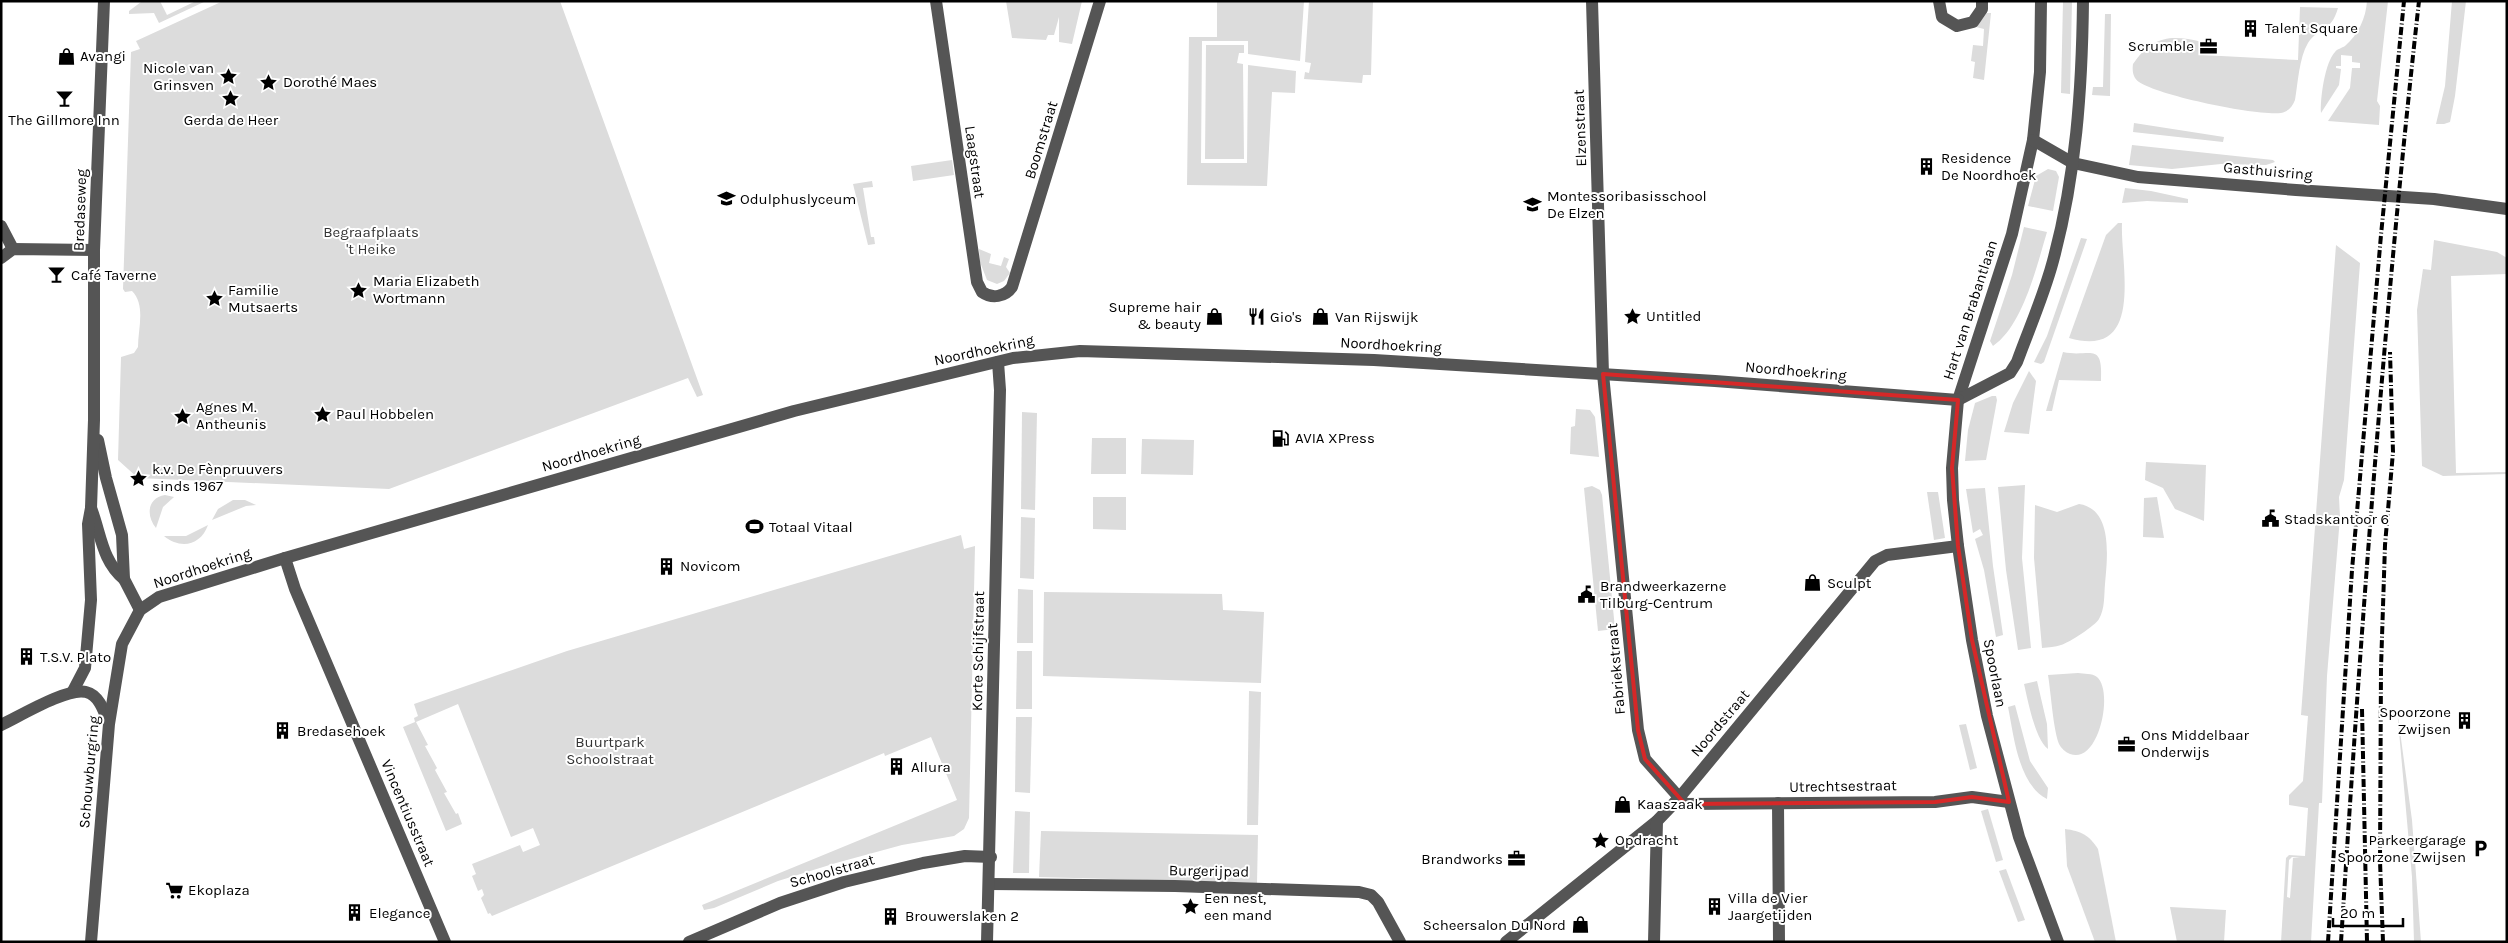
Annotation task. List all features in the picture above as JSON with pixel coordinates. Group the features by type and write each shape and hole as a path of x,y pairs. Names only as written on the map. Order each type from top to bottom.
{"street":[{"name":"Bredaseweg","path":"91,508 94,420 94,250 104,1"},
{"name":"Laagstraat","path":"936,1 977,282 982,292 992,296 1005,294 1012,287"},
{"name":"Boomstraat","path":"1012,287 1100,1"},
{"name":"Elzenstraat","path":"1592,1 1603,374"},
{"path":"1939,1 1942,17 1957,26 1973,22 1982,9 1982,1"},
{"name":"Hart van Brabantlaan","path":"1958,400 2019,210 2033,140 2040,72 2041,1"},
{"name":"Hart van Brabantlaan","path":"1958,400 2010,372 2017,362 2052,264 2073,163 2082,82 2083,1"},
{"name":"Gasthuisring","path":"2033,140 2073,163 2138,177 2434,199 2507,209"},
{"path":"1,226 13,249"},
{"path":"1,258 13,249 94,250"},
{"name":"Noordhoekring","path":"140,610 159,597 285,558 794,412 998,362 1043,354 1080,351 1374,360 1715,381 1958,400"},
{"name":"Korte Schijfstraat","path":"987,942 1000,390 998,362"},
{"name":"Fabriekstraat","path":"1603,374 1638,730 1645,759 1679,798"},
{"name":"Spoorlaan","path":"1958,400 1952,468 1953,500 1974,649 1987,716 2009,802 2031,871 2058,942"},
{"name":"Bredaseweg","path":"94,420 106,478 122,535 124,580 140,610"},
{"path":"91,508 105,558 113,570 124,580"},
{"path":"73,691 85,668 88,643 91,600 88,524 91,508"},
{"name":"Noordstraat","path":"1506,942 1657,821 1679,798 1876,561 1887,555 1958,546"},
{"name":"Vincentiusstraat","path":"285,558 302,606 445,942"},
{"name":"Schouwburgring","path":"90,942 109,724 122,644 140,610"},
{"path":"1,725 73,691 87,692 94,696 103,708 109,724"},
{"name":"Utrechtsestraat","path":"1679,798 1685,804 1936,802 1972,797 2009,802"},
{"path":"1778,803 1779,942"},
{"path":"1654,942 1657,821"},
{"name":"Schoolstraat","path":"689,942 780,903 844,882 923,863 965,856 990,857"},
{"name":"Burgerijpad","path":"989,884 1175,886 1359,892 1371,894 1378,902 1400,942"}],"highlighted area":[{"path":"1603,374 1958,400 1952,468 1958,546 1972,640 2009,802 1972,797 1935,802 1685,804 1645,759 1638,730"}],"green space":[{"path":"160,1 167,15 196,1 206,1 159,23 154,13 129,14 129,11 141,2"},
{"name":"Begraafplaats 't Heike","path":"223,1 560,1 703,395 697,397 688,378 389,489 138,478 118,460 121,357 134,353 138,347 140,317 139,303 136,297 132,291 125,292 123,289 131,52 140,49 136,41"},
{"path":"1006,1 1082,1 1072,44 1059,42 1059,17 1054,35 1048,35 1046,40 1012,38"},
{"path":"1217,1 1304,1 1300,61 1248,54 1248,41 1202,41 1201,163 1247,163 1248,65 1296,71 1295,93 1272,92 1267,186 1187,185 1189,37 1217,37"},
{"path":"1309,1 1373,1 1371,75 1363,75 1362,83 1304,79 1305,72 1309,73 1311,63 1305,62"},
{"path":"2063,1 2072,1 2070,94 2061,93"},
{"path":"2367,1 2388,1 2377,101 2380,106 2379,125 2328,121 2350,88 2352,68 2360,68 2360,63 2352,62 2352,56 2341,55 2341,66 2336,66 2336,68 2341,69 2339,85 2321,113 2322,90 2328,64 2336,51 2350,42 2357,31 2365,14"},
{"path":"2452,1 2466,1 2455,96 2450,122 2436,124 2445,86"},
{"path":"2300,7 2338,8 2332,22 2316,34 2308,43 2301,63 2295,100 2293,105 2284,112 2252,111 2187,99 2150,87 2139,82 2134,76 2133,64 2147,48 2155,43 2172,38 2202,42 2202,55 2298,60"},
{"path":"1987,13 1991,13 1984,80 1973,78 1975,62 1971,61 1973,45 1983,46 1984,29 1976,27"},
{"path":"2105,14 2111,14 2110,96 2092,95 2093,87 2103,87"},
{"path":"1206,45 1244,45 1244,53 1239,53 1237,63 1243,64 1244,159 1205,159"},
{"path":"2134,123 2224,137 2223,142 2133,132"},
{"path":"2132,145 2273,160 2275,162 2266,165 2221,164 2172,169 2129,165"},
{"path":"952,160 954,175 913,181 911,166"},
{"path":"2048,169 2056,171 2059,177 2053,211 2028,206 2036,176"},
{"path":"872,181 873,187 863,188 871,237 874,237 875,244 868,245 853,184"},
{"path":"2125,188 2151,191 2188,199 2188,203 2147,201 2122,203"},
{"path":"2118,223 2122,223 2125,283 2124,304 2119,322 2109,335 2093,341 2069,338 2106,235"},
{"path":"2024,227 2047,232 2028,294 2021,310 2004,337 1993,346 1990,341 2012,275"},
{"path":"2081,238 2087,239 2044,362 2041,364 2034,362 2047,336"},
{"path":"2434,240 2497,252 2507,258 2507,274 2451,276 2456,473 2507,472 2507,474 2443,476 2422,466 2417,310 2423,269 2431,270"},
{"path":"2336,245 2360,263 2344,480 2339,497 2340,517 2327,676 2322,803 2319,803 2311,942 2281,942 2286,858 2289,855 2305,856 2308,808 2289,805 2289,795 2303,781 2308,716 2301,715","holes":["2292,857 2300,858 2293,858 2290,898 2287,897 2289,860"]},
{"path":"979,249 991,254 989,263 1001,266 1004,257 1009,259 1006,267 1010,273 1004,281 997,284 987,280 980,262"},
{"path":"2063,352 2093,353 2097,355 2100,360 2101,381 2059,380 2052,411 2046,411"},
{"path":"2029,371 2036,381 2029,434 2004,432 2013,403"},
{"path":"1996,396 1997,400 1986,460 1965,461 1968,430 1975,403"},
{"path":"1576,409 1590,410 1595,417 1599,457 1570,454 1571,427 1575,426"},
{"path":"1022,412 1037,413 1035,510 1021,509"},
{"path":"1092,438 1126,438 1126,474 1091,474"},
{"path":"1142,439 1194,440 1193,475 1141,474"},
{"path":"2146,462 2206,465 2204,521 2175,509 2163,488 2145,480"},
{"path":"2025,485 2022,558 2031,648 2018,650 2006,570 1998,487"},
{"path":"1592,486 1600,490 1602,495 1615,629 1598,631 1584,488"},
{"path":"1985,488 1993,566 2003,635 1996,637 1984,570 1975,539 1983,535 1980,529 1973,533 1966,489"},
{"path":"1927,492 1938,492 1945,538 1934,540"},
{"path":"165,495 174,497 163,507 156,528 151,518 150,508 155,500"},
{"path":"1093,497 1126,497 1126,530 1093,529"},
{"path":"2157,497 2164,538 2143,537 2144,498"},
{"path":"233,500 245,500 256,505 246,506 212,520 218,509"},
{"path":"2079,504 2090,508 2098,515 2106,537 2107,562 2102,611 2097,622 2065,644 2042,648 2034,558 2035,505 2057,512"},
{"path":"1021,517 1035,518 1034,579 1020,578"},
{"path":"208,525 201,537 190,543 177,543 164,536 186,536"},
{"name":"Buurtpark Schoolstraat","path":"961,535 964,549 975,546 969,818 964,829 954,836 902,845 778,881 714,908 704,910 702,905 957,800 931,737 885,756 884,753 492,916 490,913 488,914 481,898 484,895 482,889 478,891 472,876 476,874 472,864 520,845 523,852 540,845 533,828 511,837 458,704 416,722 428,745 425,746 437,768 435,770 447,792 444,793 456,814 458,813 462,824 446,831 403,727 415,722 414,718 418,716 414,704 567,651"},
{"path":"1018,589 1033,590 1033,643 1017,643"},
{"path":"1044,592 1222,594 1223,610 1264,612 1261,683 1043,676"},
{"path":"1017,651 1032,651 1032,709 1016,709"},
{"path":"2078,673 2097,677 2102,685 2104,710 2096,738 2089,749 2080,754 2070,754 2063,750 2057,737 2048,675"},
{"path":"2037,681 2047,724 2048,749 2043,744 2036,729 2024,684"},
{"path":"1249,691 1261,692 1258,825 1247,825"},
{"path":"2015,705 2030,761 2048,788 2047,799 2037,792 2023,771 2015,745 2008,707"},
{"path":"2397,709 2412,820 2421,942 2414,942 2412,877"},
{"path":"1016,717 1032,717 1030,793 1015,792"},
{"path":"1966,724 1977,768 1970,770 1959,725"},
{"path":"1988,809 2003,860 1996,862 1981,811"},
{"path":"1015,811 1030,812 1029,873 1013,873"},
{"path":"2065,829 2084,834 2098,849 2116,942 2095,942 2067,866"},
{"path":"1041,831 1258,835 1257,883 1039,877"},
{"path":"2006,869 2025,920 2018,922 1999,871"},
{"path":"2170,907 2226,910 2224,942 2177,942"}],"railway":[{"path":"2328,942 2352,570 2381,235 2404,1"},
{"path":"2341,942 2374,471 2406,118 2419,1"},
{"path":"2383,942 2380,861 2381,668 2385,545 2393,452 2390,352"},
{"path":"2362,709 2367,942"}],"place":[{"name":"Talent Square","path":"2251,28"},
{"name":"Scrumble","path":"2208,46"},
{"name":"Avangi","path":"66,56"},
{"name":"Nicole van Grinsven","path":"228,77"},
{"name":"Dorothé Maes","path":"269,82"},
{"name":"The Gillmore Inn","path":"64,99"},
{"name":"Gerda de Heer","path":"231,99"},
{"name":"Residence De Noordhoek","path":"1927,167"},
{"name":"Odulphuslyceum","path":"726,199"},
{"name":"Montessoribasisschool De Elzen","path":"1533,205"},
{"name":"Café Taverne","path":"57,275"},
{"name":"Maria Elizabeth Wortmann","path":"359,290"},
{"name":"Familie Mutsaerts","path":"214,299"},
{"name":"Supreme hair & beauty","path":"1215,316"},
{"name":"Untitled","path":"1632,316"},
{"name":"Gio's","path":"1256,317"},
{"name":"Van Rijswijk","path":"1321,317"},
{"name":"Paul Hobbelen","path":"322,414"},
{"name":"Agnes M. Antheunis","path":"182,416"},
{"name":"AVIA XPress","path":"1281,438"},
{"name":"k.v. De Fènpruuvers sinds 1967","path":"138,478"},
{"name":"Stadskantoor 6","path":"2270,519"},
{"name":"Totaal Vitaal","path":"755,527"},
{"name":"Novicom","path":"666,566"},
{"name":"Sculpt","path":"1813,583"},
{"name":"Brandweerkazerne Tilburg-Centrum","path":"1586,595"},
{"name":"T.S.V. Plato","path":"26,657"},
{"name":"Spoorzone Zwijsen","path":"2465,721"},
{"name":"Bredasehoek","path":"283,731"},
{"name":"Ons Middelbaar Onderwijs","path":"2127,744"},
{"name":"Allura","path":"897,767"},
{"name":"Kaaszaak","path":"1623,804"},
{"name":"Opdracht","path":"1601,840"},
{"name":"Parkeergarage Spoorzone Zwijsen","path":"2480,849"},
{"name":"Brandworks","path":"1517,859"},
{"name":"Ekoplaza","path":"174,890"},
{"name":"Een nest, een mand","path":"1190,907"},
{"name":"Villa de Vier Jaargetijden","path":"1714,907"},
{"name":"Elegance","path":"355,913"},
{"name":"Brouwerslaken 2","path":"891,916"},
{"name":"Scheersalon Du Nord","path":"1580,925"}]}
